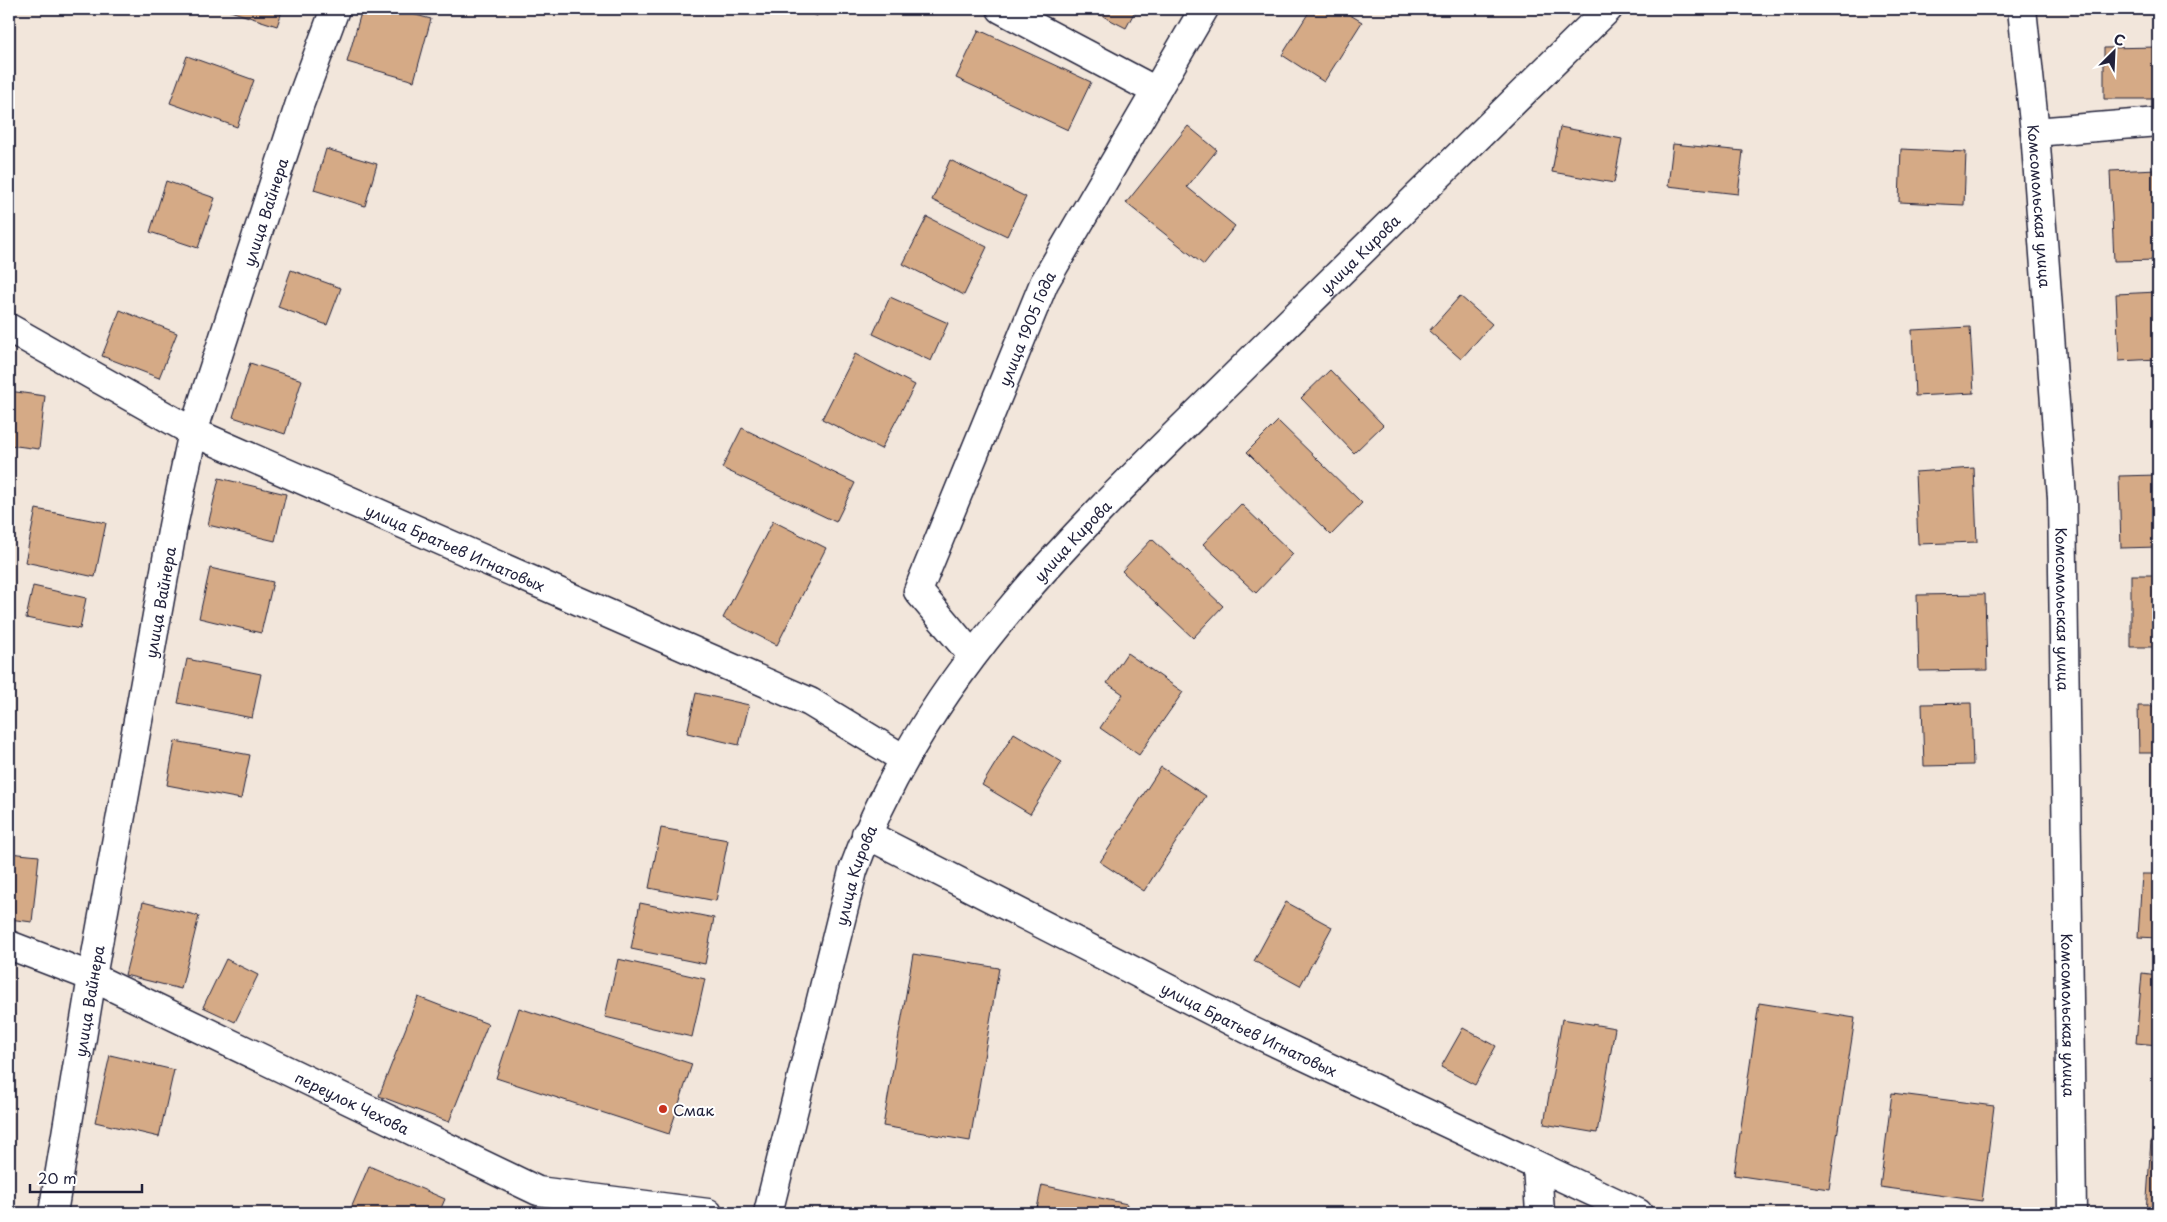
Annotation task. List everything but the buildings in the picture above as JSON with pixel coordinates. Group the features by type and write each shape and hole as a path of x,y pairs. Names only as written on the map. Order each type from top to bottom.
{"street":[{"name":"улица Вайнера","path":"53,1213 92,977 174,526 193,432 300,103 335,9"},
{"path":"1001,9 1156,91"},
{"name":"улица 1905 Года","path":"972,655 918,591 1044,283 1204,9"},
{"name":"улица Кирова","path":"768,1213 853,871 866,834 904,759 972,655 1072,538 1608,9"},
{"name":"Комсомольская улица","path":"2022,9 2034,132 2062,498 2072,1213"},
{"path":"2034,132 2158,122"},
{"name":"улица Братьев Игнатовых","path":"9,328 193,432 810,702 904,759"},
{"name":"улица Братьев Игнатовых","path":"866,834 1247,1029 1638,1213"},
{"name":"переулок Чехова","path":"9,945 92,977 538,1191 708,1213"},
{"path":"1537,1166 1540,1213"}],"place":[{"name":"Смак","path":"663,1109"}]}
